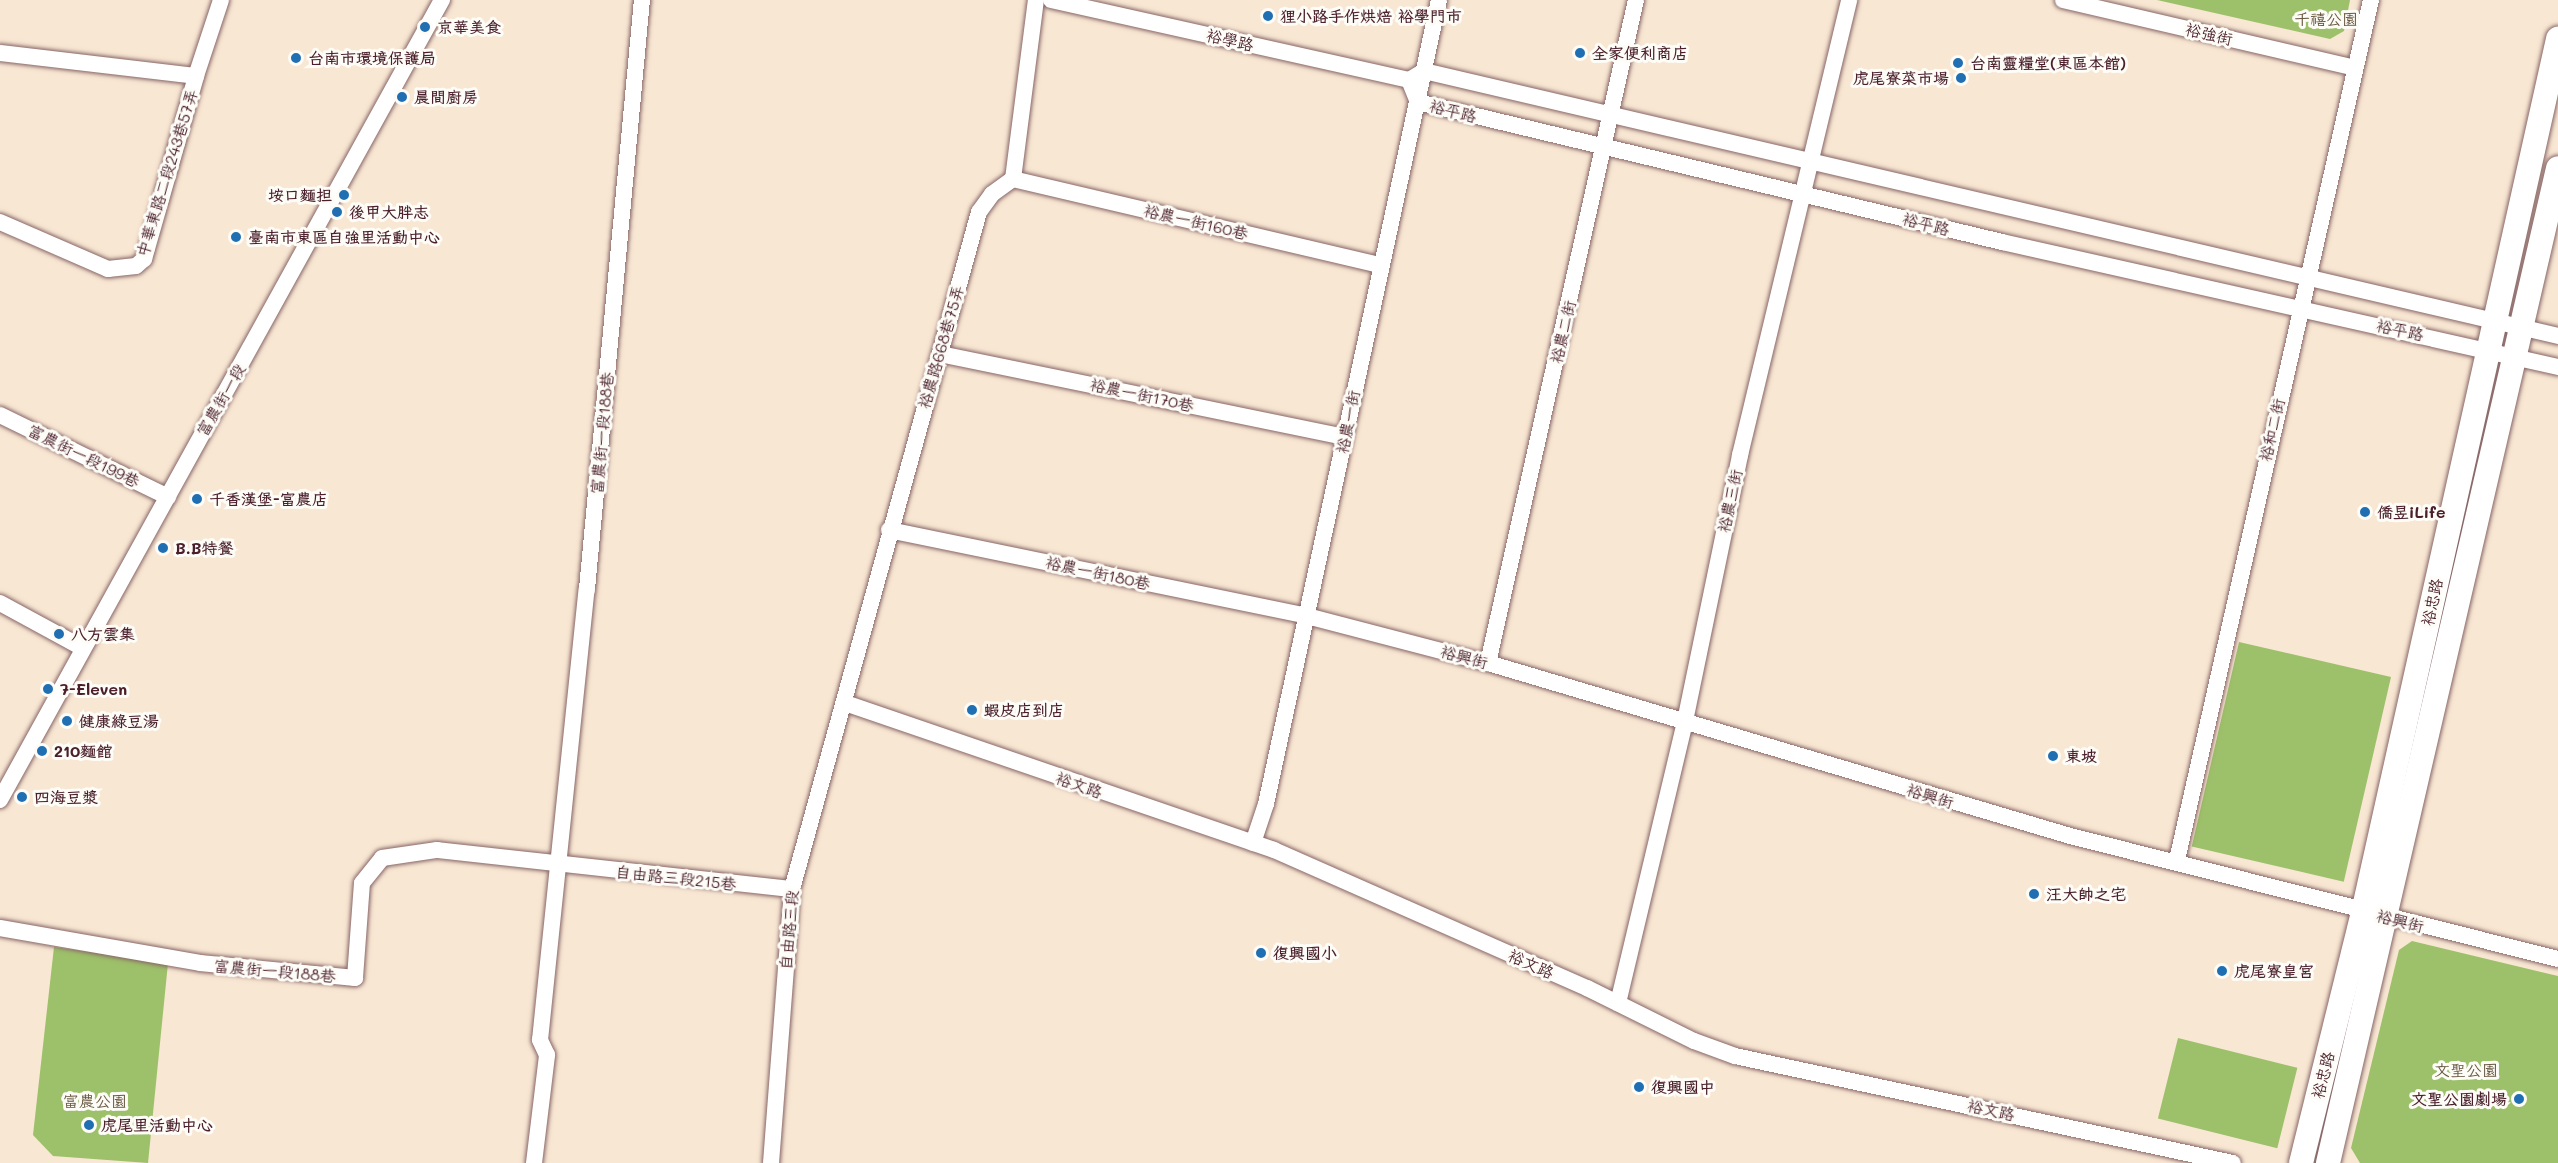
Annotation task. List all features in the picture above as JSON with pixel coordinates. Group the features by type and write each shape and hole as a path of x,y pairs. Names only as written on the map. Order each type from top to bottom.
{"street":[{"name":"中華東路二段243巷57弄","path":"0,222 108,268 136,266 144,259 196,76 221,0"},
{"name":"富農街一段","path":"0,800 442,0"},
{"name":"富農街一段188巷","path":"534,1163 547,1055 540,1040 560,866 642,0"},
{"path":"1013,179 1036,0"},
{"name":"裕學路","path":"1051,0 1409,80"},
{"name":"裕農一街","path":"1253,843 1266,804 1345,437 1379,265 1418,102 1439,0"},
{"name":"裕農二街","path":"1488,663 1612,116 1636,0"},
{"name":"裕農三街","path":"1618,1003 1686,721 1740,455 1849,0"},
{"name":"裕強街","path":"2063,0 2355,68"},
{"name":"裕和二街","path":"2177,860 2300,308 2372,0"},
{"name":"裕忠路","path":"2301,1163 2363,912 2558,39"},
{"path":"0,53 196,76"},
{"path":"1409,80 1424,71"},
{"name":"裕平路","path":"1424,71 2558,336"},
{"name":"裕平路","path":"1409,80 1418,102 1804,194 2488,349 2558,367"},
{"name":"裕忠路","path":"2328,1163 2558,168"},
{"name":"裕農一街160巷","path":"1013,179 1379,265"},
{"name":"裕農路668巷75弄","path":"845,703 889,530 979,212 992,194 1013,179"},
{"name":"裕農一街170巷","path":"940,354 1345,437"},
{"name":"富農街一段199巷","path":"0,415 168,497"},
{"name":"裕農一街180巷","path":"889,530 1307,616"},
{"path":"0,603 83,648"},
{"name":"裕興街","path":"1307,616 1488,663 1942,800 2177,860 2386,918 2558,959"},
{"name":"裕文路","path":"845,703 1253,843 1618,1003 1694,1041 1735,1056 2233,1163"},
{"name":"自由路三段","path":"771,1163 792,890 845,703"},
{"name":"富農街一段188巷","path":"0,928 200,963 355,978 362,883 382,858 437,850 560,866"},
{"name":"自由路三段215巷","path":"560,866 792,890"}],"green space":[{"name":"千禧公園","path":"2157,0 2350,0 2344,31 2330,39"},
{"path":"2239,642 2391,677 2344,882 2192,847"},
{"name":"文聖公園","path":"2412,941 2558,976 2558,1163 2360,1163 2351,1148 2399,950"},
{"name":"富農公園","path":"54,947 168,963 148,1163 53,1156 33,1135"},
{"path":"2178,1038 2297,1068 2277,1148 2158,1119"}],"place":[{"name":"狸小路手作烘焙 裕學門市","path":"1268,16"},
{"name":"京華美食","path":"425,27"},
{"name":"全家便利商店","path":"1580,53"},
{"name":"台南市環境保護局","path":"296,58"},
{"name":"台南靈糧堂(東區本館)","path":"1958,63"},
{"name":"虎尾寮菜市場","path":"1961,78"},
{"name":"晨間廚房","path":"402,97"},
{"name":"垵口麵担","path":"344,195"},
{"name":"後甲大胖志","path":"337,212"},
{"name":"臺南市東區自強里活動中心","path":"236,237"},
{"name":"千香漢堡-富農店","path":"197,499"},
{"name":"僑昱iLife","path":"2365,512"},
{"name":"B.B特餐","path":"163,548"},
{"name":"八方雲集","path":"59,634"},
{"name":"7-Eleven","path":"48,689"},
{"name":"蝦皮店到店","path":"972,710"},
{"name":"健康綠豆湯","path":"67,721"},
{"name":"210麵館","path":"42,751"},
{"name":"東坡","path":"2053,756"},
{"name":"四海豆漿","path":"22,797"},
{"name":"汪大帥之宅","path":"2034,894"},
{"name":"復興國小","path":"1261,953"},
{"name":"虎尾寮皇宮","path":"2222,971"},
{"name":"復興國中","path":"1639,1087"},
{"name":"文聖公園劇場","path":"2519,1099"},
{"name":"虎尾里活動中心","path":"89,1125"}]}
